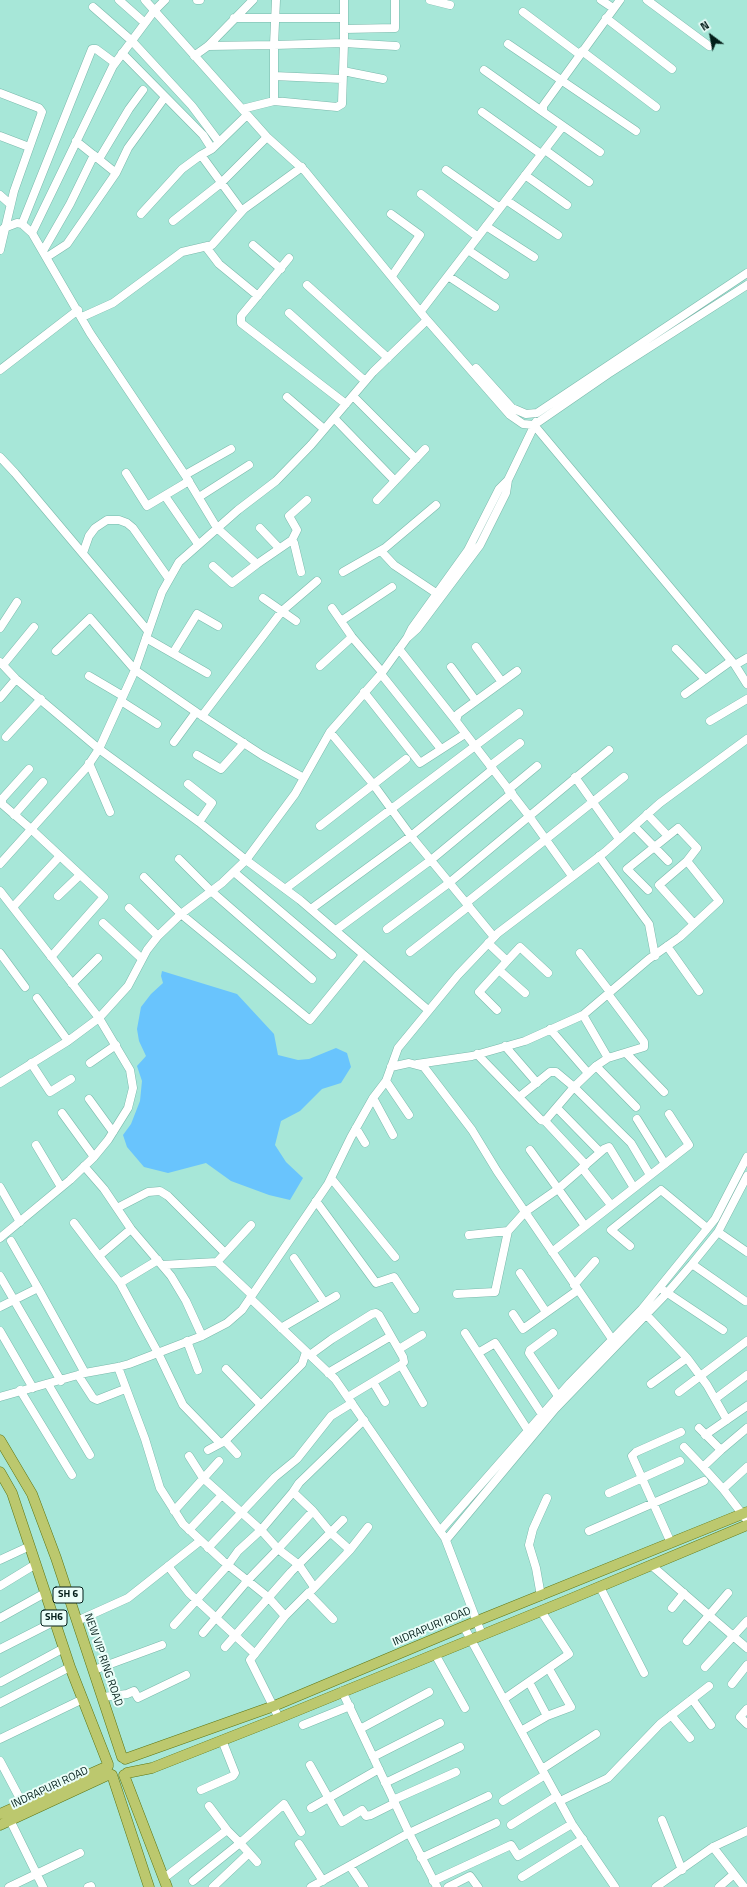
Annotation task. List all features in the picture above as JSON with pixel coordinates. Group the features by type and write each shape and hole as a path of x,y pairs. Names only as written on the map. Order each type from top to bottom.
{"main road":[{"name":"NEW VIP RING ROAD","path":"0,1440 32,1494 124,1758"},
{"name":"SH6","path":"0,1472 12,1494 70,1667 109,1770"},
{"name":"INDRAPURI ROAD","path":"124,1758 274,1706 477,1621 671,1543 745,1516"},
{"path":"109,1770 116,1777 152,1768 280,1718 342,1691 600,1587 747,1524"},
{"path":"149,1887 109,1770 113,1758 124,1758 129,1764 126,1774 165,1883"},
{"name":"INDRAPURI ROAD","path":"0,1825 5,1815 26,1808 109,1770"}],"street":[{"path":"119,0 145,23"},
{"path":"145,0 267,137 305,171 421,311 436,332 510,415 523,424 534,425 608,374 747,285"},
{"path":"32,233 115,63 154,11 165,0"},
{"path":"194,56 208,46 253,0"},
{"path":"274,102 276,0"},
{"path":"141,214 182,169 212,149 245,112 274,102 337,107 342,104 344,0"},
{"path":"344,29 395,28 395,0"},
{"path":"430,0 450,4"},
{"path":"602,0 613,8"},
{"path":"543,112 544,102 620,0"},
{"path":"647,0 709,46"},
{"path":"93,8 132,41 192,106 219,142"},
{"path":"522,12 656,107"},
{"path":"234,18 344,18"},
{"path":"606,18 672,70"},
{"path":"208,46 344,43 396,46"},
{"path":"508,44 560,81 636,131"},
{"path":"22,224 92,49 96,49 115,63"},
{"path":"122,53 203,135 212,149"},
{"path":"484,70 600,152"},
{"path":"274,76 343,75 383,79"},
{"path":"45,254 96,157 143,90"},
{"path":"0,93 39,108 42,112 10,204 2,231 0,250"},
{"path":"45,254 67,244 116,173 128,148 165,97"},
{"path":"482,112 589,182"},
{"path":"421,311 563,126"},
{"path":"0,136 29,147"},
{"path":"173,221 220,183 267,137"},
{"path":"76,141 116,173"},
{"path":"201,155 220,183 242,211"},
{"path":"446,170 500,208"},
{"path":"0,370 82,318 113,303 182,252 206,247 214,243 242,211 305,171"},
{"path":"525,175 567,205"},
{"path":"421,194 478,237"},
{"path":"0,195 10,204"},
{"path":"506,200 558,235"},
{"path":"391,214 420,235 392,276"},
{"path":"2,231 17,223 22,224 32,233 82,318 187,478 217,528 257,564"},
{"path":"486,226 534,257"},
{"path":"253,245 281,269"},
{"path":"206,247 216,261 258,296"},
{"path":"468,250 505,275"},
{"path":"289,258 241,316 241,323 346,404"},
{"path":"430,323 438,328 512,408 526,414 539,412 747,273"},
{"path":"448,276 495,307"},
{"path":"307,285 388,358"},
{"path":"289,314 366,381"},
{"path":"0,864 89,764 99,749 136,670 162,592 179,562 217,528 276,481 388,358 430,323"},
{"path":"353,396 416,459"},
{"path":"287,397 324,429"},
{"path":"0,1084 68,1041 99,1018 128,986 142,959 158,936 181,914 234,872 246,860 295,794 330,732 381,673 468,550 500,489 508,480 539,412"},
{"path":"334,418 395,480"},
{"path":"534,425 733,663 747,684"},
{"path":"126,473 147,506 165,496 187,478 231,449"},
{"path":"377,500 424,449"},
{"path":"0,458 83,553 147,635 173,653 207,673"},
{"path":"198,497 249,465"},
{"path":"407,638 417,629 480,545 506,493 508,480"},
{"path":"165,496 198,544"},
{"path":"213,566 230,582 234,583 257,564 292,540 297,531 289,516 307,500"},
{"path":"343,572 381,551 436,505"},
{"path":"83,553 89,536 96,528 107,520 113,519 123,521 133,528 169,579"},
{"path":"260,528 279,548"},
{"path":"292,540 301,572"},
{"path":"381,551 394,565 436,594"},
{"path":"174,742 199,714 282,612 317,581"},
{"path":"341,621 392,587"},
{"path":"263,598 296,621"},
{"path":"0,628 17,602"},
{"path":"332,608 352,637 441,749"},
{"path":"173,653 197,614 218,626"},
{"path":"56,651 90,618 136,670 244,744 304,778"},
{"path":"34,627 1,664 16,679 99,749 199,822 311,909 428,1010"},
{"path":"320,666 352,637"},
{"path":"476,647 502,682"},
{"path":"399,649 547,839 572,876"},
{"path":"676,649 705,679"},
{"path":"685,694 705,679 733,663 747,658"},
{"path":"451,667 476,701"},
{"path":"456,721 458,714 517,671"},
{"path":"89,676 157,724"},
{"path":"0,698 16,679"},
{"path":"364,692 420,764 464,734"},
{"path":"6,737 41,699"},
{"path":"710,721 747,699"},
{"path":"285,889 520,713"},
{"path":"330,732 373,784 430,860 494,937"},
{"path":"0,1397 20,1390 61,1381 82,1374 118,1368 202,1336 227,1323 242,1310 331,1178 373,1098 386,1081 398,1048 428,1010 494,937 599,856 647,814 747,739"},
{"path":"311,909 411,836 520,743"},
{"path":"197,755 221,769 244,744"},
{"path":"387,929 450,883 609,750"},
{"path":"320,826 406,759"},
{"path":"89,764 110,812"},
{"path":"336,930 430,860 510,792 537,766"},
{"path":"29,769 1,802 3,806 32,829 104,897 51,957"},
{"path":"410,952 624,777"},
{"path":"575,778 619,839"},
{"path":"14,815 43,782"},
{"path":"188,784 212,803 199,822"},
{"path":"647,814 667,835"},
{"path":"634,826 668,861"},
{"path":"648,890 627,869 667,835 678,828 697,848 686,861 659,885 694,924"},
{"path":"13,907 60,856"},
{"path":"599,856 649,924 655,956"},
{"path":"179,859 211,891 312,979"},
{"path":"417,1064 477,1054 525,1041 583,1015 694,924 719,901 686,861"},
{"path":"234,872 332,955"},
{"path":"58,896 80,875"},
{"path":"144,877 181,914 310,1020 363,955"},
{"path":"0,891 99,1018 130,1070 133,1088 128,1108 113,1132 94,1157 0,1238"},
{"path":"129,908 158,936"},
{"path":"104,924 142,959"},
{"path":"488,944 507,961"},
{"path":"667,946 698,991"},
{"path":"497,1010 479,992 520,947 548,974"},
{"path":"0,953 25,987"},
{"path":"545,1121 574,1087 596,1066 608,1058 644,1047 644,1042 580,953"},
{"path":"72,984 98,958"},
{"path":"499,970 525,993"},
{"path":"37,998 68,1041"},
{"path":"583,1015 608,1058"},
{"path":"550,1029 588,1073"},
{"path":"90,1064 116,1045"},
{"path":"505,1046 537,1083"},
{"path":"626,1053 664,1092"},
{"path":"477,1054 541,1120 545,1121 584,1166 612,1206"},
{"path":"391,1067 409,1063 424,1067 472,1130 525,1212 612,1339"},
{"path":"31,1064 50,1092 71,1079"},
{"path":"596,1066 636,1107"},
{"path":"519,1097 553,1072 574,1087 631,1143 650,1175"},
{"path":"386,1081 409,1115"},
{"path":"373,1098 393,1135"},
{"path":"89,1099 113,1132"},
{"path":"557,1108 600,1152"},
{"path":"62,1114 94,1157"},
{"path":"552,1252 689,1145 669,1114"},
{"path":"637,1118 665,1164"},
{"path":"356,1128 366,1144"},
{"path":"36,1145 61,1187"},
{"path":"457,1294 492,1293 496,1290 508,1231 525,1212 558,1189 600,1152 609,1147 634,1188"},
{"path":"530,1150 585,1226"},
{"path":"446,1540 543,1418 644,1312 659,1288 715,1220 747,1157"},
{"path":"84,1166 117,1208 131,1229 172,1276 186,1301 202,1336"},
{"path":"543,1418 558,1396 612,1339 667,1293 692,1264 718,1232 747,1177"},
{"path":"331,1178 395,1257"},
{"path":"0,1187 20,1222"},
{"path":"630,1246 611,1230 661,1190 707,1228"},
{"path":"117,1208 148,1192 160,1191 168,1196 225,1253"},
{"path":"739,1191 747,1196"},
{"path":"316,1201 376,1283 394,1277 415,1309"},
{"path":"74,1223 120,1283 158,1353 183,1405 237,1454"},
{"path":"217,1262 251,1225"},
{"path":"99,1256 131,1229"},
{"path":"469,1235 508,1231"},
{"path":"718,1232 747,1252"},
{"path":"11,1241 38,1288 93,1398 97,1400 125,1389"},
{"path":"294,1258 324,1302"},
{"path":"513,1314 523,1328 546,1312 576,1287 595,1261"},
{"path":"120,1283 160,1263 217,1262 281,1328 328,1373 350,1400 446,1540 482,1635"},
{"path":"692,1264 745,1301"},
{"path":"520,1273 546,1312"},
{"path":"0,1276 61,1381"},
{"path":"0,1307 38,1288"},
{"path":"659,1288 723,1330"},
{"path":"281,1328 336,1296"},
{"path":"644,1312 687,1358 715,1399 727,1420"},
{"path":"208,1450 223,1442 302,1364 308,1353 372,1314 376,1313 380,1315 399,1349 404,1362 373,1382 330,1416 297,1459 275,1477 208,1548"},
{"path":"0,1331 33,1388"},
{"path":"465,1333 530,1434"},
{"path":"553,1333 530,1350 529,1353 558,1396"},
{"path":"399,1349 422,1335"},
{"path":"328,1373 391,1336"},
{"path":"188,1341 198,1370"},
{"path":"679,1392 747,1341"},
{"path":"478,1353 495,1343 543,1418"},
{"path":"651,1384 687,1358"},
{"path":"401,1365 423,1403"},
{"path":"118,1368 145,1439 160,1488 174,1511 183,1524 200,1541 268,1597 285,1616"},
{"path":"226,1369 261,1405"},
{"path":"715,1399 747,1375"},
{"path":"373,1382 385,1402"},
{"path":"48,1384 90,1455"},
{"path":"20,1390 72,1475"},
{"path":"705,1435 747,1406"},
{"path":"174,1625 228,1565 238,1551 261,1530 299,1483 364,1420"},
{"path":"699,1428 721,1450"},
{"path":"703,1467 747,1428"},
{"path":"671,1543 652,1504 632,1456 633,1454 681,1432"},
{"path":"440,1531 530,1434"},
{"path":"684,1447 723,1489 745,1516"},
{"path":"189,1456 203,1478 261,1530 278,1549 299,1565 311,1590 333,1618"},
{"path":"174,1511 219,1461"},
{"path":"609,1493 680,1461"},
{"path":"723,1489 747,1467"},
{"path":"589,1531 704,1481"},
{"path":"293,1492 313,1511 331,1533 350,1550"},
{"path":"189,1530 222,1495"},
{"path":"541,1596 536,1568 529,1545 533,1529 547,1498"},
{"path":"203,1633 248,1580 313,1511"},
{"path":"225,1647 268,1597 343,1520"},
{"path":"280,1718 250,1662 254,1654 285,1616 350,1550 368,1527"},
{"path":"77,1621 121,1602 200,1541"},
{"path":"0,1560 30,1546"},
{"path":"0,1586 36,1564"},
{"path":"651,1565 747,1648"},
{"path":"168,1566 196,1600 254,1654"},
{"path":"600,1587 644,1673"},
{"path":"0,1618 45,1593"},
{"path":"672,1608 684,1593"},
{"path":"687,1641 728,1593"},
{"path":"504,1699 569,1654 541,1611"},
{"path":"0,1649 55,1621"},
{"path":"705,1667 747,1621"},
{"path":"464,1627 572,1824 615,1887"},
{"path":"94,1670 162,1645"},
{"path":"1,1682 64,1648"},
{"path":"436,1654 465,1708"},
{"path":"732,1684 747,1665"},
{"path":"0,1703 70,1667"},
{"path":"521,1731 547,1716 571,1707 549,1669"},
{"path":"103,1697 127,1694 134,1691 138,1698 186,1675"},
{"path":"529,1682 547,1716"},
{"path":"511,1825 558,1798 608,1778 651,1732 709,1686"},
{"path":"342,1691 421,1858 435,1884 510,1845 518,1856 572,1824"},
{"path":"360,1729 429,1692"},
{"path":"0,1739 82,1699"},
{"path":"692,1700 711,1725"},
{"path":"303,1725 350,1706"},
{"path":"747,1709 740,1717 747,1724"},
{"path":"671,1715 690,1738"},
{"path":"373,1757 440,1723"},
{"path":"503,1801 596,1734"},
{"path":"201,1790 233,1776 235,1773 222,1740"},
{"path":"385,1782 460,1747"},
{"path":"0,1761 26,1808"},
{"path":"310,1765 342,1822 362,1810 366,1816 371,1815 394,1801 456,1772"},
{"path":"311,1808 379,1769"},
{"path":"312,1887 409,1833 488,1796"},
{"path":"193,1881 240,1843 284,1804 301,1832"},
{"path":"209,1806 227,1830 257,1862"},
{"path":"5,1815 43,1887"},
{"path":"662,1820 682,1870"},
{"path":"421,1858 496,1823"},
{"path":"165,1883 227,1830"},
{"path":"656,1887 713,1847 747,1830"},
{"path":"522,1877 583,1839"},
{"path":"298,1844 323,1881"},
{"path":"713,1847 744,1887"},
{"path":"9,1887 80,1853"},
{"path":"213,1887 249,1853"},
{"path":"350,1866 364,1887"},
{"path":"719,1887 734,1874"},
{"path":"448,1887 470,1876 478,1887"}],"water":[{"path":"162,971 237,994 274,1034 278,1055 298,1060 309,1059 336,1048 347,1053 351,1067 341,1083 322,1089 300,1111 281,1121 275,1145 286,1162 303,1178 290,1200 269,1195 231,1181 206,1163 168,1173 144,1167 127,1147 123,1135 131,1124 140,1101 142,1081 137,1066 146,1056 139,1041 137,1029 141,1007 151,994 163,983 161,976"}]}
